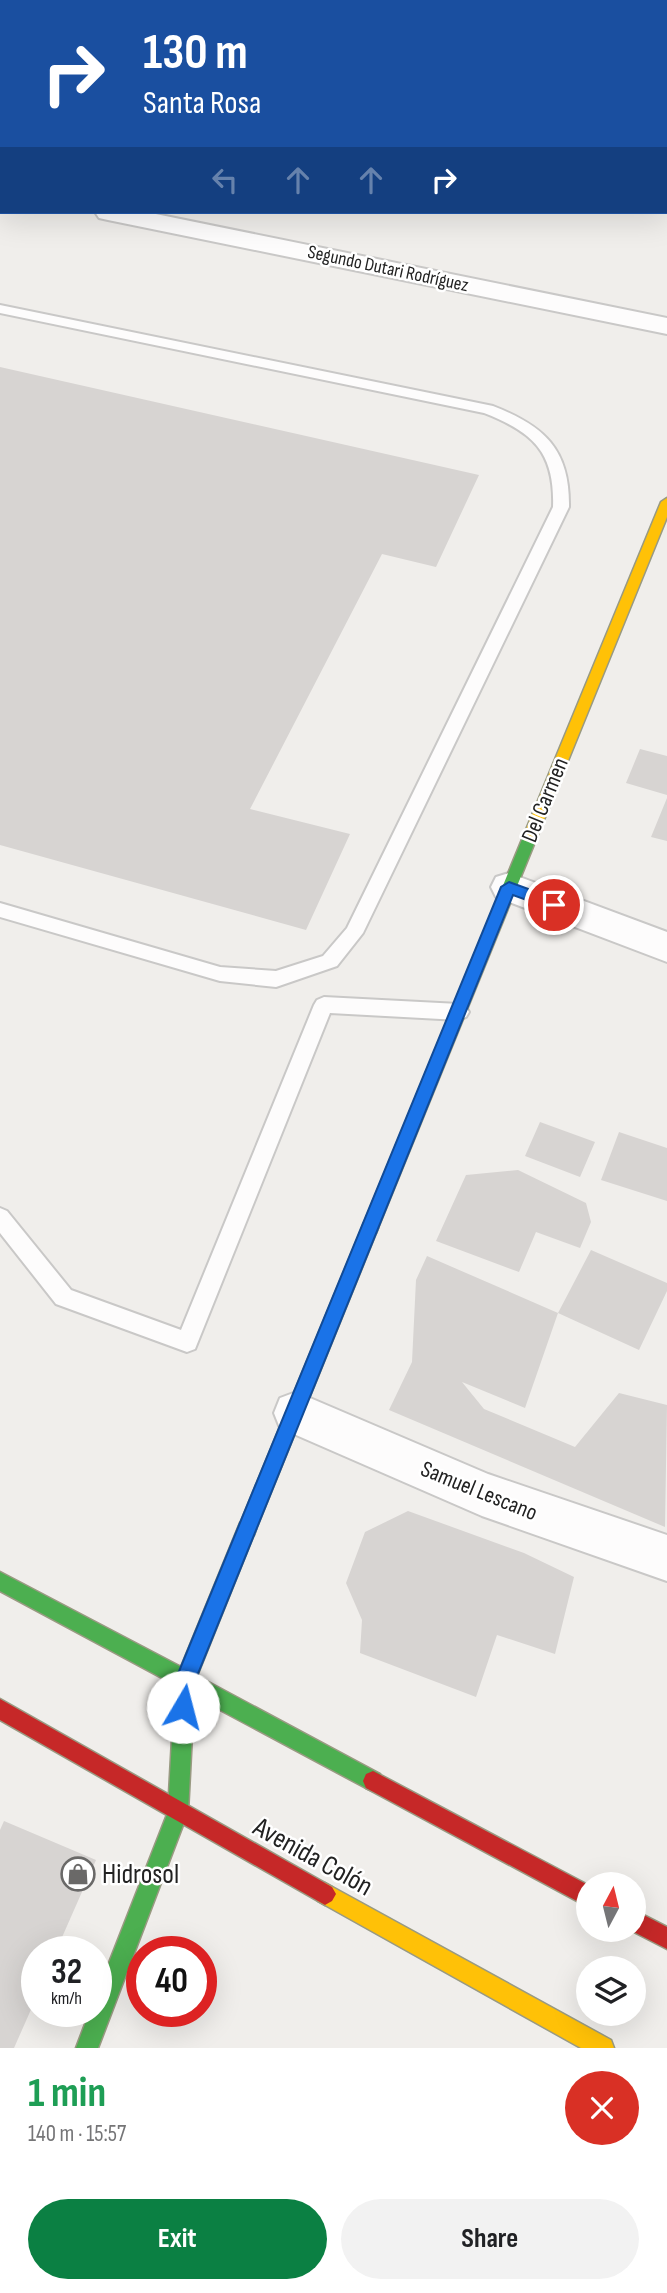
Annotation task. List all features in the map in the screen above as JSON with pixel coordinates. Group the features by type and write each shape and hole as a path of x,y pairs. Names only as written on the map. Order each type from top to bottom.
{"street":[{"name":"Segundo Dutari Rodríguez","path":"118,214 667,326"},
{"name":"Del Carmen","path":"178,1812 185,1681 509,887 664,518"},
{"path":"509,887 667,947"},
{"name":"Samuel Lescano","path":"296,1413 482,1494 667,1558"},
{"path":"0,1581 576,1890"},
{"name":"Avenida Colón","path":"0,1709 178,1812 603,2048"},
{"path":"87,2048 178,1812"},
{"path":"646,1927 667,1938"}],"lane":[{"path":"0,309 488,409 513,418 533,430 549,448 558,466 563,491 561,507 354,933 330,961 276,979 220,974 0,910"},
{"path":"0,1217 64,1297 187,1342 324,1005 458,1012"}],"building":[{"path":"0,367 479,475 436,567 382,554 250,809 350,834 306,930 0,845"},
{"path":"640,749 667,756 667,795 626,783"},
{"path":"667,798 667,841 651,837"},
{"path":"540,1122 595,1142 580,1177 525,1156"},
{"path":"619,1132 667,1148 667,1201 601,1180"},
{"path":"518,1170 586,1203 591,1222 580,1248 536,1232 519,1272 436,1241 466,1175"},
{"path":"591,1250 667,1283 667,1291 639,1350 558,1313"},
{"path":"427,1256 558,1313 525,1408 462,1382 484,1409 575,1447 619,1393 667,1405 665,1527 389,1410 412,1362 416,1280"},
{"path":"408,1511 524,1553 574,1577 555,1654 497,1635 476,1697 360,1653 362,1620 346,1583 365,1532"},
{"path":"4,1821 96,1860 63,1936 21,1936 21,2027 23,2027 14,2048 0,2048 0,1830"}],"traffic: fast":[{"path":"370,1228 530,837"},
{"path":"87,2048 178,1812 185,1681 247,1529"},
{"path":"0,1581 373,1781"}],"traffic: slow":[{"path":"530,837 667,502"},
{"path":"325,1894 603,2048"}],"traffic: jam":[{"path":"247,1529 370,1228"},
{"path":"0,1709 325,1894"},
{"path":"373,1781 576,1890"},
{"path":"646,1927 667,1938"}],"place":[{"name":"Hidrosol","path":"78,1874"}],"route":[{"path":"183,1707 185,1681 509,887 554,905"}]}
